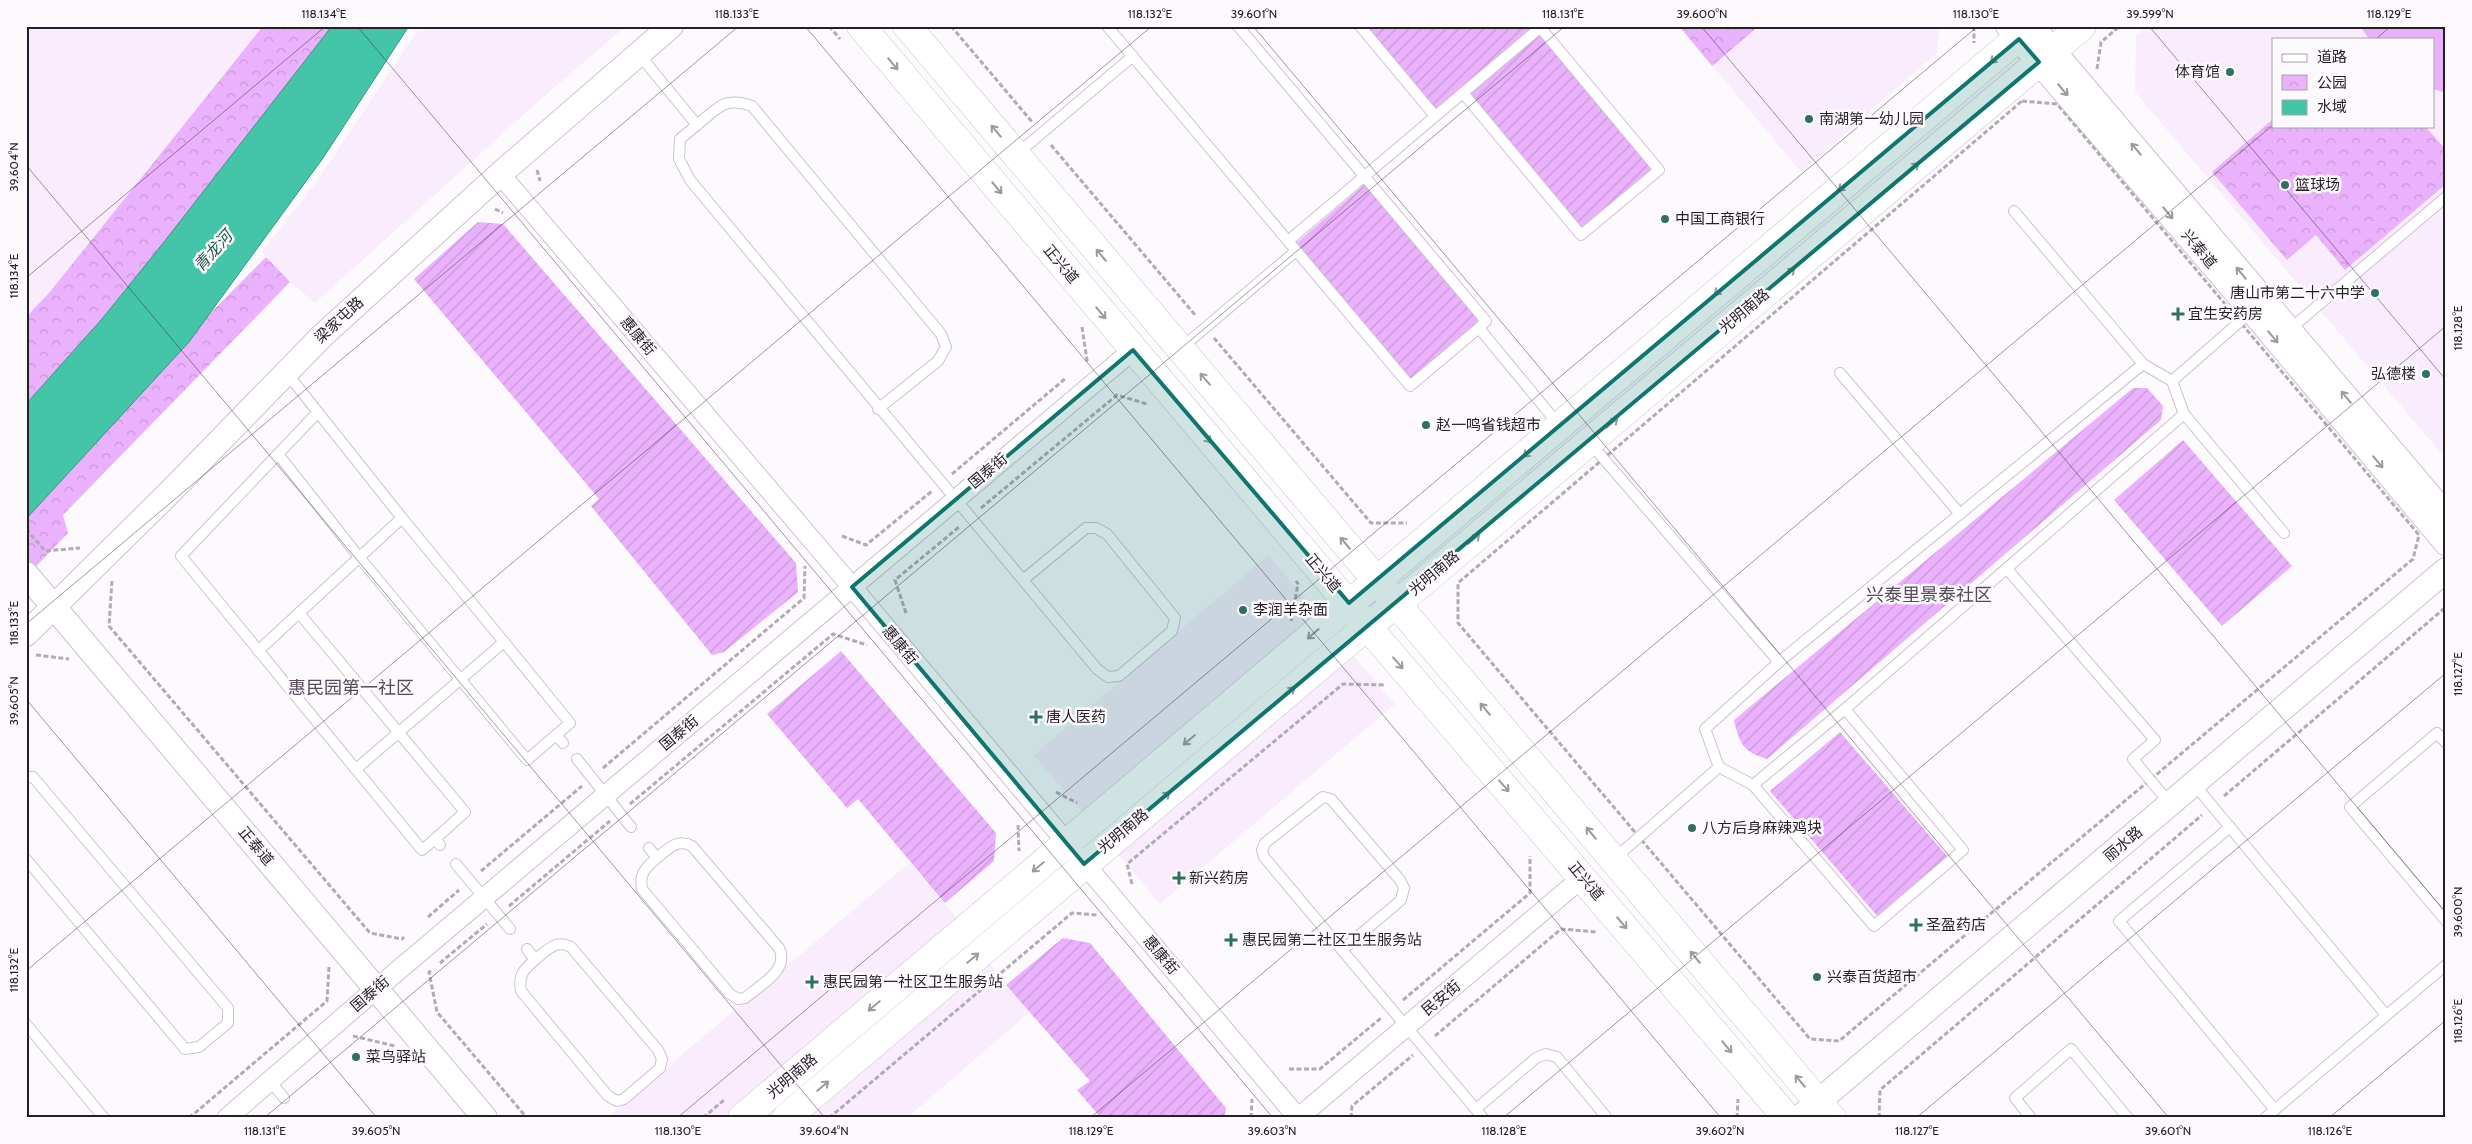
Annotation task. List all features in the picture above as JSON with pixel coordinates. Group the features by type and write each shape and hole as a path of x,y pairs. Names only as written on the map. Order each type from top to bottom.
{"main road":[{"name":"正兴道","path":"861,26 1132,350 1787,1118"},
{"path":"907,26 1613,859 1817,1112"},
{"name":"光明南路","path":"786,1118 1084,864 1367,626 1397,604 2082,26"},
{"name":"光明南路","path":"742,1118 1560,426 2023,29"}],"street":[{"name":"梁家屯路","path":"26,634 54,608 322,336 500,174 671,26"},
{"name":"兴泰道","path":"2023,29 2289,330 2446,515"},
{"name":"兴泰道","path":"2046,56 2246,316 2446,543"},
{"name":"惠康街","path":"500,174 852,587 1298,1118"},
{"name":"国泰街","path":"227,1118 484,897 1132,350"},
{"name":"丽水路","path":"1817,1112 2170,804 2446,570"},
{"name":"正泰道","path":"26,574 485,1118"},
{"name":"民安街","path":"1298,1118 1583,877"}],"lane":[{"path":"1107,26 1410,386 1486,321 1238,26"},
{"path":"1360,26 1436,116"},
{"path":"1288,241 1541,27 1659,170 1581,235 1463,93"},
{"path":"638,53 697,125"},
{"path":"1016,155 1133,56"},
{"path":"878,409 938,361 946,347 941,334 752,106 739,102 725,102 680,139 679,159 690,180 878,409 1097,669 1108,677 1119,676 1172,632 1175,625 1175,618 1107,534 1096,528 1086,528 1023,580"},
{"path":"2289,330 2446,196"},
{"path":"2014,211 2143,364 2172,381 2184,414 2284,533"},
{"path":"1180,349 1296,252"},
{"path":"2172,381 2246,316"},
{"path":"1479,328 1560,426"},
{"path":"1845,709 1963,850 1874,926 1753,785 1719,767 1705,729 1779,662 2143,364"},
{"path":"278,454 359,558 527,760 560,739 570,723 402,518 286,372"},
{"path":"1840,372 1960,514"},
{"path":"300,613 465,812 438,842 422,850 181,556 318,412"},
{"path":"1753,785 1845,709 2184,414"},
{"path":"1589,442 1779,662"},
{"path":"258,651 402,518"},
{"path":"2007,569 2155,740 2133,759 2170,804"},
{"path":"356,769 504,642"},
{"path":"2446,743 2437,733 2350,806 2446,921"},
{"path":"577,759 631,827"},
{"path":"1613,859 1719,767"},
{"path":"26,777 33,777 228,1008 228,1023 200,1047 185,1048 26,860"},
{"path":"2194,784 2386,1015"},
{"path":"1342,950 1401,900 1404,888 1400,880 1331,799 1323,797 1265,843 1262,850 1264,857 1406,1027 1483,1118"},
{"path":"2230,827 2119,921 2275,1110"},
{"path":"685,842 692,846 779,948 784,957 782,966 745,998 738,999 730,994 642,889 640,880 643,870 656,858 676,843 685,842"},
{"path":"649,848 656,858"},
{"path":"456,864 510,929"},
{"path":"563,943 571,948 658,1050 662,1059 660,1068 624,1099 617,1101 608,1096 521,991 519,982 522,971 535,960 555,944 563,943"},
{"path":"527,949 535,960"},
{"path":"2265,1118 2446,965"},
{"path":"26,1024 104,1118"},
{"path":"2031,1118 2015,1098 2071,1050 2128,1118"},
{"path":"1476,1109 1536,1058 1546,1054 1558,1057 1607,1118"},
{"path":"270,1081 284,1098"}],"path":[{"path":"951,26 1371,523 1410,523"},
{"path":"1974,26 1974,44"},
{"path":"2097,70 2101,42 2120,26"},
{"path":"1840,1041 2413,559 2419,535 2246,316 2057,104 2022,100"},
{"path":"1080,366 1087,360"},
{"path":"842,536 866,545 1073,372"},
{"path":"906,613 895,580 1116,395"},
{"path":"26,529 45,551 84,548"},
{"path":"422,922 804,598 805,566"},
{"path":"112,577 109,626 370,933 402,939 408,933"},
{"path":"1458,582 1458,623"},
{"path":"1292,620 1298,584"},
{"path":"1879,1118 1880,1090 2446,607"},
{"path":"527,1118 437,1012 430,972 833,634 867,646"},
{"path":"1132,884 1127,864 1343,684 1384,684 1390,692"},
{"path":"1056,792 1076,804"},
{"path":"1018,825 1020,850"},
{"path":"1289,1068 1320,1069 1530,893 1531,857 1524,850"},
{"path":"829,1118 1072,913 1096,915"},
{"path":"1351,1118 1352,1106 1561,929 1599,933"},
{"path":"190,1118 327,1001"},
{"path":"354,1035 394,1046 400,1053"},
{"path":"1251,1118 1252,1099"}],"highlighted area":[{"path":"2019,39 2039,62 2010,86 1084,864 852,587 1133,350 1349,603"}],"shaded area":[{"path":"26,26 263,26 49,293 26,317"},
{"path":"420,26 626,26 540,100 315,303 290,282 262,252 316,182"},
{"name":"南湖第一幼儿园","path":"1679,26 1940,26 1937,53 1801,172"},
{"name":"唐山市第二十六中学","path":"2148,26 2446,26 2446,459 2135,92 2136,36"},
{"path":"1268,555 1395,704 1160,904 1034,755"},
{"path":"910,862 945,903 1006,985 1030,1012 907,1118 607,1118"}],"green space":[{"path":"263,26 332,26 102,319 26,404 26,317 49,293"},
{"path":"1366,26 1534,26 1534,27 1436,110"},
{"path":"1679,26 1759,26 1712,66"},
{"path":"2360,26 2446,26 2446,93 2434,89 2434,38 2368,38"},
{"path":"1540,35 1652,170 1581,229 1468,94"},
{"path":"2272,120 2272,128 2427,128 2446,150 2446,184 2345,270 2316,235 2287,260 2212,172"},
{"path":"1365,184 1481,321 1410,381 1295,244"},
{"path":"478,222 503,224 796,563 798,592 724,652 712,655 591,506 599,499 414,279"},
{"path":"266,257 290,282 63,515 68,533 26,577 26,499"},
{"path":"2133,388 2147,388 2163,406 2161,420 1767,759 1752,753 1743,746 1734,720"},
{"path":"2183,440 2292,566 2222,626 2114,500"},
{"path":"841,651 996,833 994,861 945,903 858,799 847,808 767,714"},
{"path":"1840,732 1948,857 1878,917 1770,791"},
{"path":"1063,938 1090,943 1226,1108 1224,1118 1101,1118 1077,1090 1090,1081 1006,985"}],"water":[{"name":"青龙河","path":"332,26 409,26 323,158 189,342 26,519 26,404 102,319"}],"place":[{"name":"体育馆","path":"2230,72"},
{"name":"南湖第一幼儿园","path":"1809,119"},
{"name":"篮球场","path":"2285,185"},
{"name":"中国工商银行","path":"1665,219"},
{"name":"唐山市第二十六中学","path":"2375,293"},
{"name":"宜生安药房","path":"2178,314"},
{"name":"弘德楼","path":"2426,374"},
{"name":"赵一鸣省钱超市","path":"1426,425"},
{"name":"李润羊杂面","path":"1243,610"},
{"name":"唐人医药","path":"1036,717"},
{"name":"八方后身麻辣鸡块","path":"1692,828"},
{"name":"新兴药房","path":"1179,878"},
{"name":"圣盈药店","path":"1916,925"},
{"name":"惠民园第二社区卫生服务站","path":"1231,940"},
{"name":"兴泰百货超市","path":"1817,977"},
{"name":"惠民园第一社区卫生服务站","path":"812,982"},
{"name":"菜鸟驿站","path":"356,1057"}],"district":[{"name":"兴泰里景泰社区","path":"1929,595"},
{"name":"惠民园第一社区","path":"351,688"}]}
